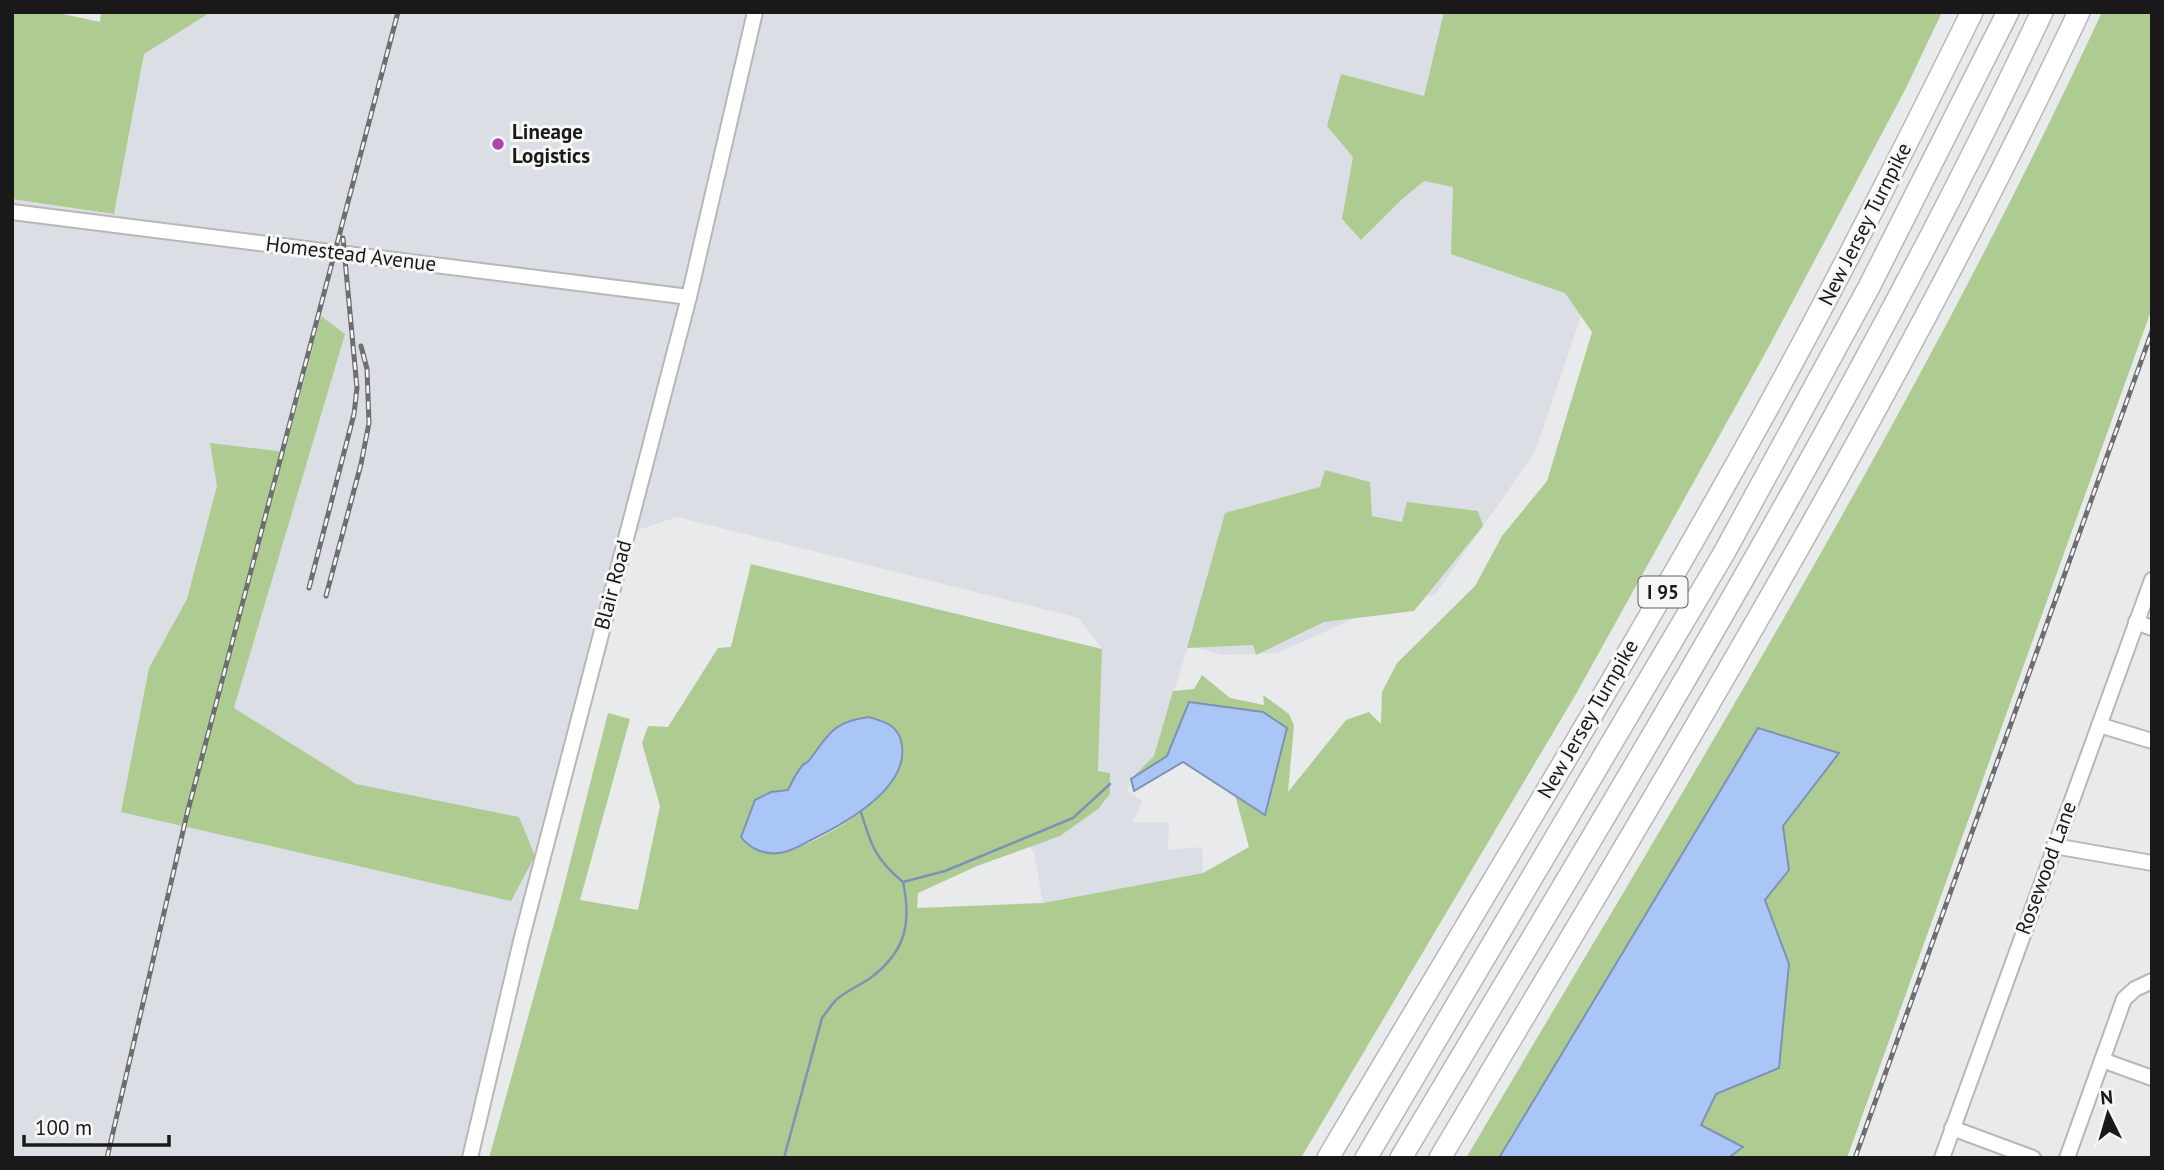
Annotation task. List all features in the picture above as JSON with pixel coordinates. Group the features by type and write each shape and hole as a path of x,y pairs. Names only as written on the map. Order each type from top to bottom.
{"highway":[{"name":"New Jersey Turnpike","path":"1328,1158 1626,656 1766,411 1972,12"},
{"name":"New Jersey Turnpike","path":"1366,1158 1737,530 1869,287 2008,12"},
{"path":"1401,1158 1757,556 1901,292 2042,12"},
{"path":"1440,1158 1715,693 1850,457 1931,307 2079,12"}],"street":[{"name":"Blair Road","path":"470,1158 521,941 689,297 755,12"},
{"name":"Homestead Avenue","path":"12,212 689,297"},
{"name":"Rosewood Lane","path":"1942,1158 2152,580"},
{"path":"2136,622 2152,628"},
{"path":"2099,725 2152,741"},
{"path":"2054,846 2152,863"},
{"path":"2067,1158 2124,999 2135,989 2152,981"},
{"path":"2102,1060 2152,1078"},
{"path":"1952,1128 2033,1158"}],"shaded area":[{"path":"211,12 1684,12 1535,452 1435,595 1385,605 1277,653 1224,655 1188,646 1154,756 1131,779 1128,791 1142,801 1133,822 1169,823 1168,850 1202,847 1203,873 1043,903 1034,853 1030,847 1060,836 1098,771 1102,649 1079,618 677,517 632,532 468,1158 12,1158 12,199 114,214 144,54"}],"green space":[{"path":"12,12 54,12 100,22 101,12 211,12 144,54 114,214 12,199"},
{"path":"1444,12 1942,12 1905,90 1767,350 1576,694 1301,1158 489,1158 561,898 608,713 630,719 580,900 638,910 660,806 642,743 648,726 668,727 718,648 731,647 751,564 1102,649 1098,771 1110,773 1110,794 1098,809 1060,836 977,866 918,893 917,908 1043,903 1203,873 1249,847 1235,795 1265,814 1287,728 1167,756 1131,779 1154,756 1173,691 1194,689 1202,675 1230,698 1264,705 1263,695 1289,714 1294,725 1288,792 1346,720 1369,712 1381,724 1382,692 1397,663 1475,586 1502,536 1547,481 1592,332 1565,293 1451,254 1453,187 1424,181 1361,240 1342,219 1353,157 1327,126 1341,74 1424,96","holes":["816,749 861,812 835,830 784,851 767,852 753,847 741,837 745,827 771,792 788,791"]},
{"path":"2102,12 2152,12 2152,308 1847,1158 1728,1158 1742,1147 1701,1125 1716,1094 1779,1068 1789,964 1765,900 1788,870 1783,826 1838,753 1759,728 1499,1158 1466,1158 1716,735 1878,450 2031,160"},
{"path":"321,316 345,334 234,708 356,784 519,817 535,856 511,901 121,812 149,668 187,599 217,486 210,443 285,452"},
{"path":"1325,470 1370,482 1372,516 1402,522 1407,502 1478,511 1483,526 1414,611 1324,622 1256,655 1253,645 1187,648 1225,513 1320,487"}],"water":[{"path":"1189,702 1263,712 1287,728 1265,815 1183,762 1134,791 1131,779 1167,756"},
{"path":"869,717 891,726 901,739 901,762 895,777 884,791 855,816 791,850 768,853 753,848 741,837 755,800 771,792 788,790 800,769 834,730 848,722"},
{"path":"1758,728 1839,753 1783,826 1789,870 1765,900 1789,964 1779,1068 1716,1094 1701,1125 1743,1147 1728,1158 1499,1158"}],"waterway":[{"path":"861,812 875,851 903,882 945,871 1073,818 1110,784"},
{"path":"784,1158 822,1018 836,1000 881,969 898,948 906,924 907,911 903,882"}],"railway":[{"path":"107,1158 187,814 398,12"},
{"path":"309,588 354,414 357,388 343,238"},
{"path":"1855,1158 2152,331"},
{"path":"326,596 361,464 369,423 367,369 361,346"}],"place":[{"name":"Lineage Logistics","path":"498,144"}]}
